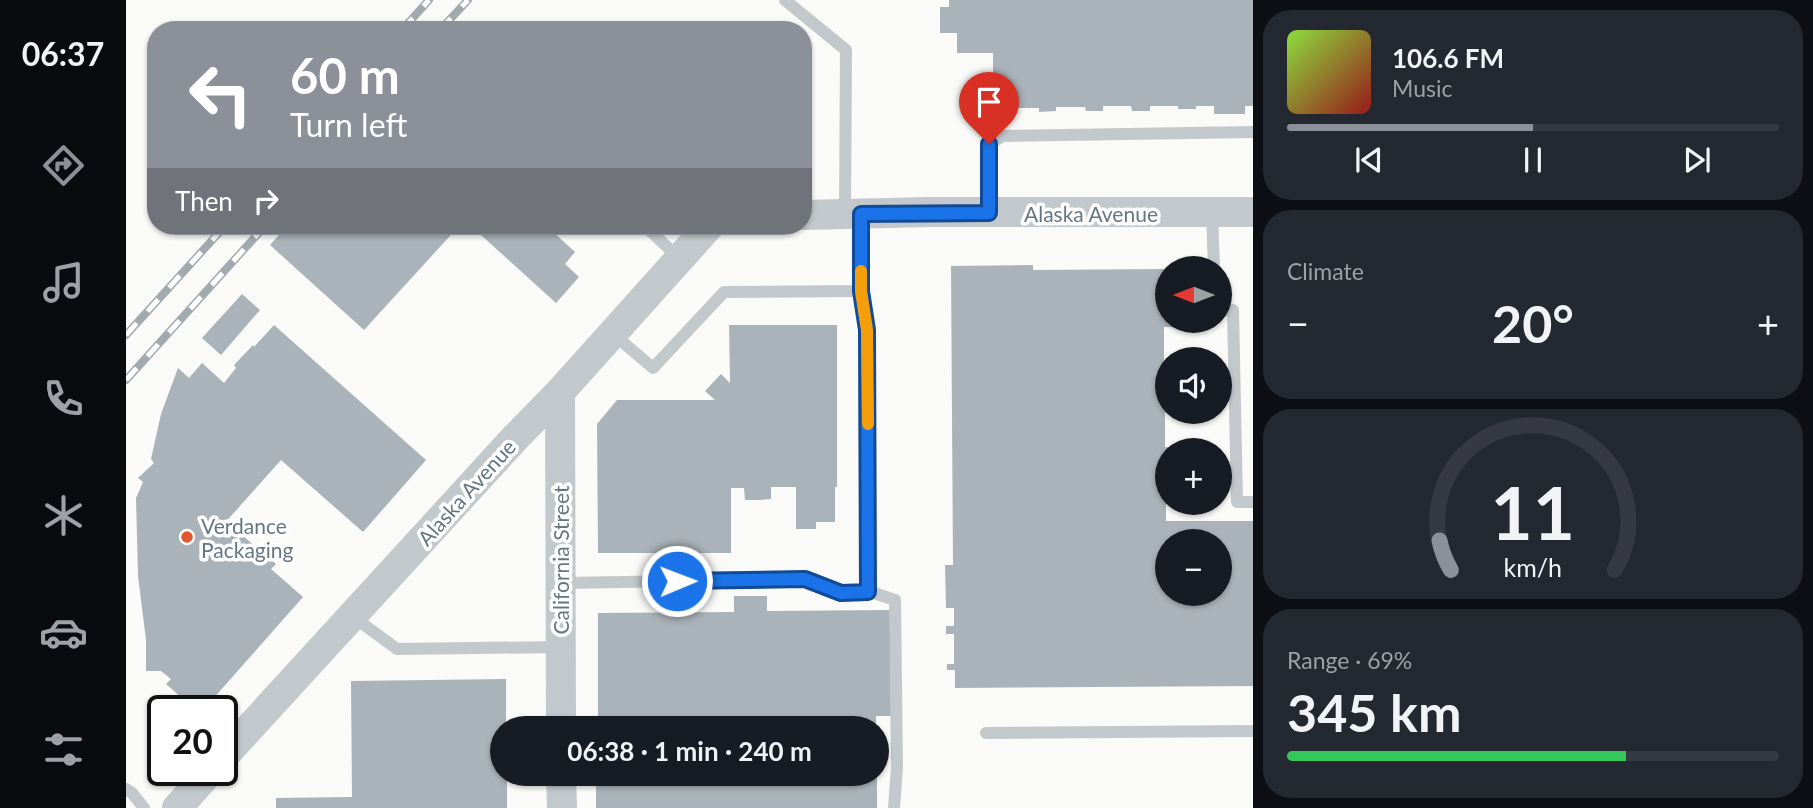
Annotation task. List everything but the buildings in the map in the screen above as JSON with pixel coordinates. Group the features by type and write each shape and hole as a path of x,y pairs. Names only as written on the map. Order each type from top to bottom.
{"street":[{"name":"Alaska Avenue","path":"812,215 1253,212"},
{"name":"Alaska Avenue","path":"238,741 560,392 701,235"},
{"name":"California Street","path":"560,392 561,716"},
{"path":"177,808 197,786"},
{"path":"561,786 562,808"}],"lane":[{"path":"785,0 811,21"},
{"path":"812,22 846,50 853,214 867,330 868,592"},
{"path":"989,213 989,144 1003,136 1253,132"},
{"path":"1212,212 1214,256"},
{"path":"654,235 679,259"},
{"path":"612,332 653,368 724,292 861,291"},
{"path":"1232,310 1237,502 1253,502"},
{"path":"561,583 805,579 841,593 868,592 895,600 897,767 894,808"},
{"path":"352,616 397,649 561,647"},
{"path":"986,733 1253,731"},
{"path":"126,789 144,808"}],"railway":[{"path":"410,21 429,0"},
{"path":"448,21 468,0"},
{"path":"126,335 217,235"},
{"path":"126,380 257,235"}],"slow traffic":[{"path":"861,271 867,330 868,424"}],"place":[{"name":"Verdance Packaging","path":"187,537"}],"route":[{"path":"677,581 805,579 841,593 868,592 867,330 861,291 861,214 989,213 989,144"}]}
